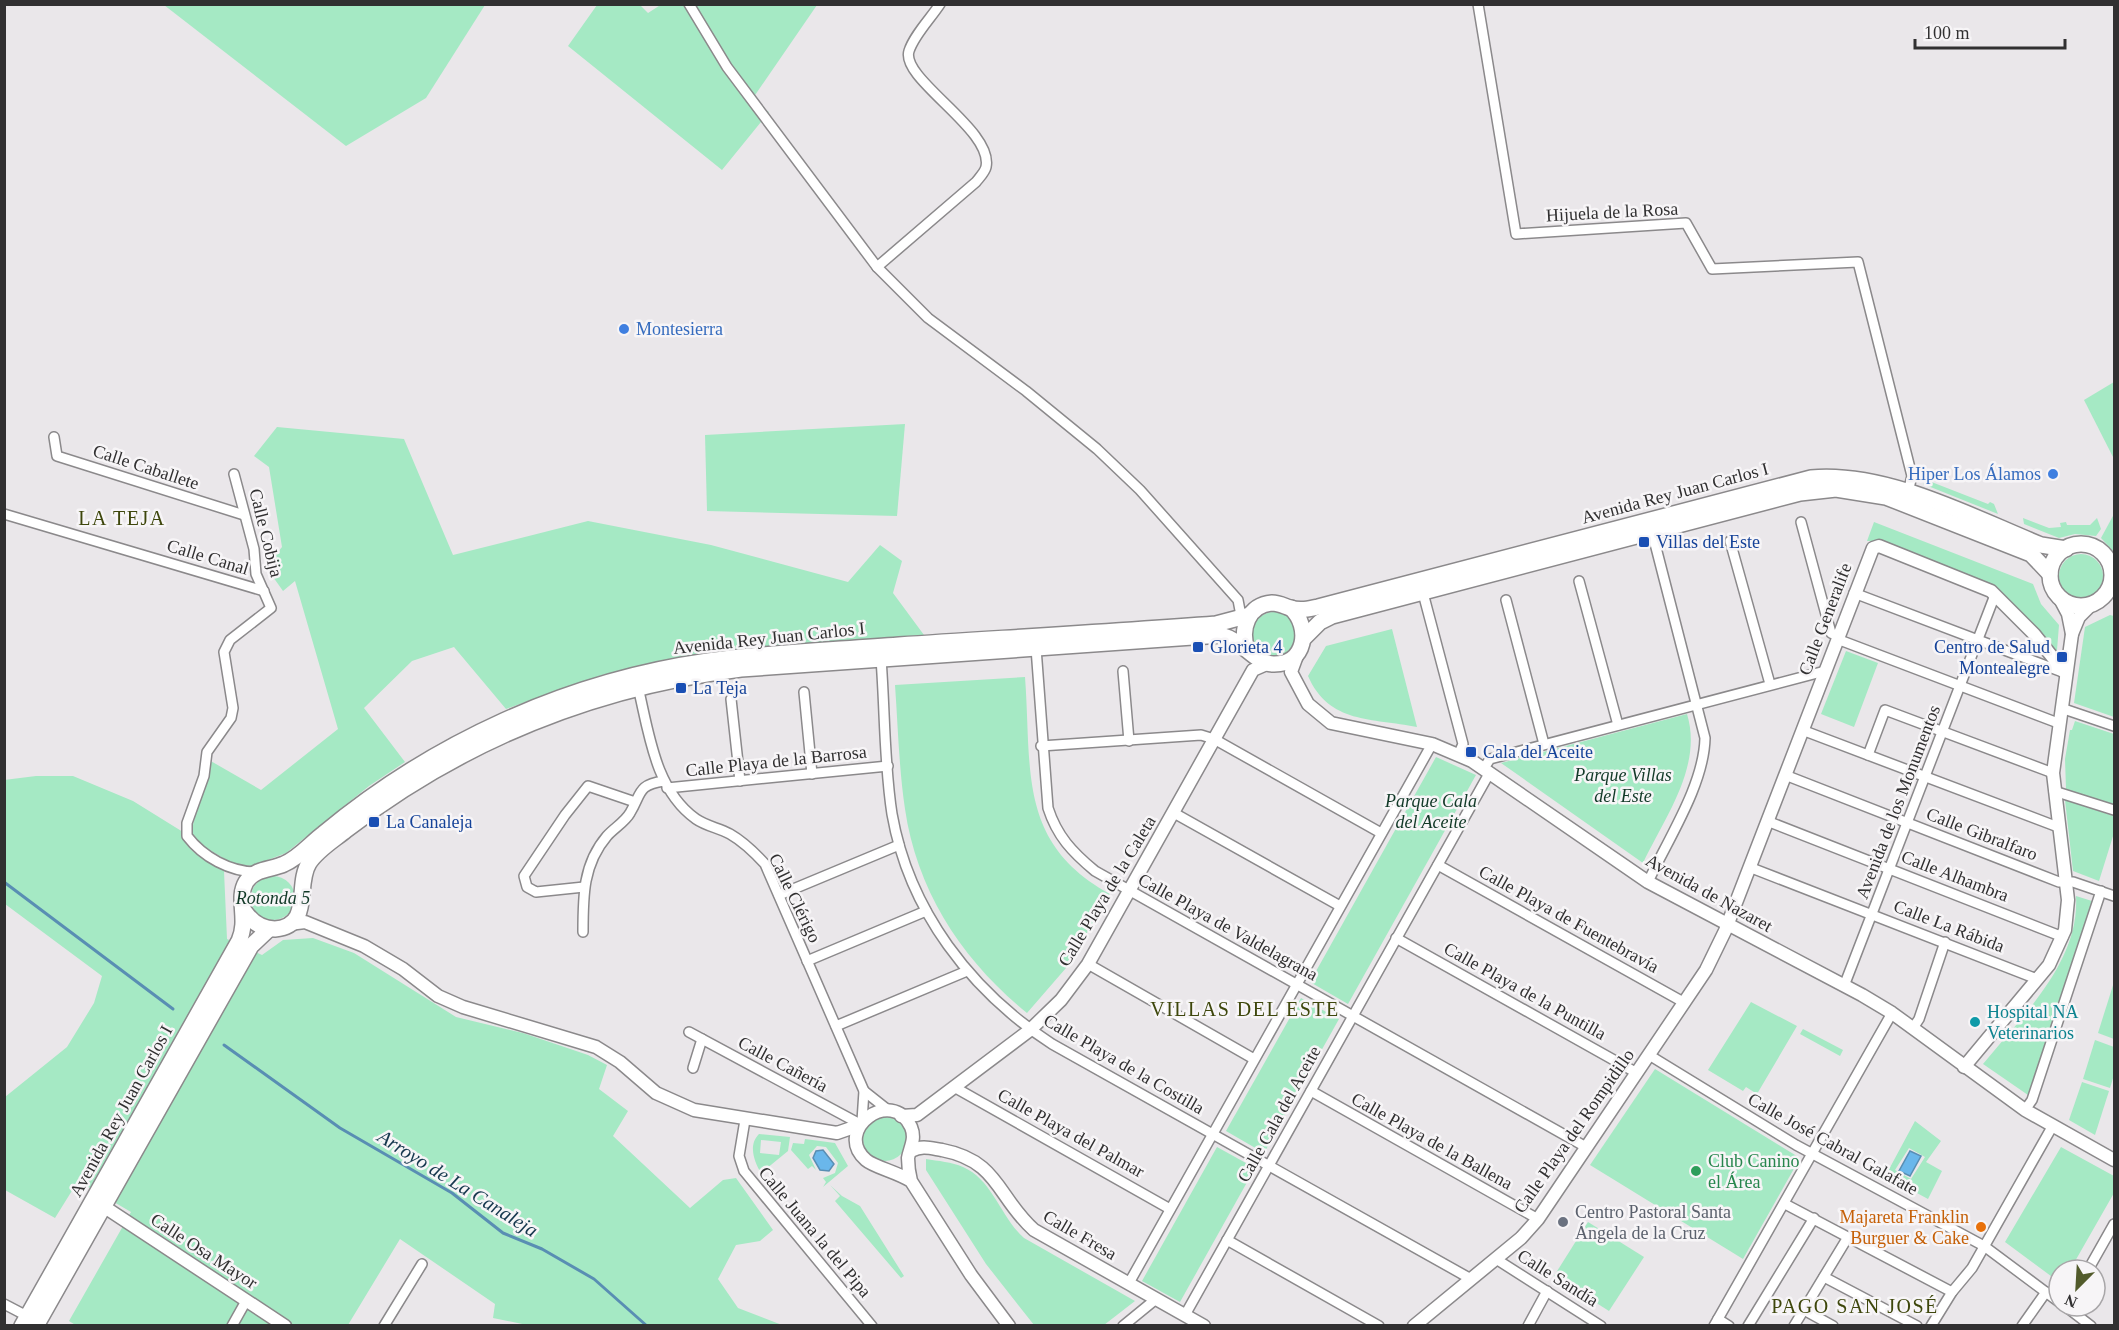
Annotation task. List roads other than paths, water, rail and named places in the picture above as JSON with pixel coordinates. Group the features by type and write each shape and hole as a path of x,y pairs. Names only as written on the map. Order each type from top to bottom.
{"main road":[{"name":"Avenida Rey Juan Carlos I","path":"33,1323 239,940 244,926 245,912 242,892 246,882 265,870 288,863 373,795 467,738 549,702 646,673 740,657 1216,624 1249,617 1271,603 1290,608 1318,607 1811,478 1859,478 1908,492 2041,545 2066,549 2079,545 2090,546 2099,550 2113,568 2110,587 2104,598"},
{"name":"Avenida Rey Juan Carlos I","path":"303,916 302,890 305,870 315,856 371,811 464,753 524,725 586,702 638,687 741,669 1221,635 1239,642 1249,651 1272,664 1291,659 1320,622 1332,616 1800,493 1836,489 1861,491 1896,500 2031,554 2050,574 2053,589 2059,597"},
{"path":"2050,574 2054,560 2066,549"},
{"path":"2059,597 2077,606 2104,598"},
{"path":"1290,608 1303,624 1301,645"},
{"path":"1249,617 1249,651"},
{"path":"265,870 291,874 302,890"},
{"path":"245,912 251,920 269,929 289,924 303,916"},
{"name":"Avenida Rey Juan Carlos I","path":"33,1323 103,1206 250,946 269,929"}],"street":[{"path":"689,4 727,67 878,267 928,318 1026,391 1097,449 1140,490 1238,600 1249,617"},
{"path":"878,267 976,182 986,167 985,154 974,136 946,101 914,73 910,64 909,52 940,4"},
{"name":"Hijuela de la Rosa","path":"1478,4 1516,234 1686,223 1712,269 1858,262 1912,476 1908,492"},
{"name":"Calle Caballete","path":"54,437 57,456 244,515"},
{"name":"Calle Cobija","path":"234,474 254,549 256,574 271,608 230,639 224,652 233,708 231,718 207,752 204,776 187,823 187,836 192,843 228,867 242,872 265,870"},
{"name":"Calle Canal","path":"4,514 264,591"},
{"path":"1802,522 1831,633 1960,687 2058,723"},
{"path":"1647,882 1702,766 1705,738 1652,532"},
{"path":"1730,541 1770,684"},
{"name":"Calle Generalife","path":"1726,925 1870,552 1879,546 1984,588 1995,595 2034,634 2066,674"},
{"path":"1580,581 1618,725"},
{"path":"1423,593 1463,744 1458,755"},
{"path":"1854,593 2066,674"},
{"name":"Avenida de los Monumentos","path":"1844,986 1995,595"},
{"path":"2059,597 2068,614 2072,634"},
{"path":"1964,1067 2037,979 2053,957 2063,937 2068,914 2053,773 2058,723 2072,634 2079,617 2104,598"},
{"path":"1238,600 1249,617"},
{"path":"1506,600 1544,744"},
{"path":"1249,651 1253,670 1272,664 1291,672 1301,645"},
{"name":"Calle Playa de Valdelagrana","path":"1036,648 1047,808 1054,828 1070,850 1095,871 1586,1147"},
{"name":"Calle Playa de la Costilla","path":"881,659 892,813 899,845 926,911 943,941 991,997 1030,1030 1471,1279"},
{"name":"Calle Playa de la Caleta","path":"901,1116 917,1114 1030,1030 1060,1000 1088,964 1253,670"},
{"path":"1123,671 1129,741"},
{"path":"1487,770 1490,759 1825,671"},
{"name":"Avenida de Nazaret","path":"1291,672 1308,704 1331,723 1432,744 1487,770 1647,882 1892,1013 2025,1110 2115,1160"},
{"name":"Calle Clérigo","path":"638,687 666,785 681,807 699,821 747,845 765,864 864,1091 888,1110"},
{"path":"804,692 812,774"},
{"path":"731,699 740,781"},
{"path":"2061,708 2115,726"},
{"path":"1868,754 1885,710 2053,773"},
{"path":"1802,730 2058,827"},
{"path":"1041,746 1201,735 1214,739 1382,833"},
{"path":"1129,1283 1432,744"},
{"name":"Calle Playa de la Barrosa","path":"666,785 740,781 888,766"},
{"name":"Calle Cala del Aceite","path":"1185,1315 1438,865 1487,770"},
{"name":"Calle Gibralfaro","path":"1785,775 2059,882 2115,896"},
{"path":"583,932 584,888 595,853 608,835 630,814 639,792 649,784 666,785"},
{"path":"584,888 536,892 526,887 524,876 565,815 588,786 635,802"},
{"path":"2054,791 2115,810"},
{"path":"1174,813 1340,906"},
{"name":"Calle Alhambra","path":"1767,821 2063,937"},
{"path":"779,895 899,845"},
{"name":"Calle Playa de Fuentebravía","path":"1438,865 1685,1003"},
{"name":"Calle Cobija","path":"228,867 237,878 242,892"},
{"name":"Calle La Rábida","path":"1749,867 2037,979"},
{"path":"2025,1110 2032,1100 2101,891"},
{"path":"807,961 926,911"},
{"path":"303,916 364,946 403,969 438,996 463,1007 596,1047 620,1062 656,1093 694,1110 837,1133 857,1147 868,1162 886,1167 911,1181 971,1275 1009,1326"},
{"name":"Calle Playa del Rompidillo","path":"1413,1326 1521,1238 1538,1219 1685,1003 1706,970 1726,925"},
{"name":"Calle Playa de la Puntilla","path":"1396,938 1637,1073"},
{"path":"1913,1028 1918,1021 1945,942"},
{"path":"1088,964 1254,1059"},
{"path":"836,1026 967,971"},
{"path":"1729,1326 1716,1322 1892,1013"},
{"name":"Calle Cañería","path":"689,1032 861,1123"},
{"path":"693,1068 702,1039"},
{"name":"Calle José Cabral Galafate","path":"1649,1055 1813,1154 1984,1246 2046,1292"},
{"name":"Calle Playa del Palmar","path":"954,1087 1170,1209"},
{"name":"Calle Clérigo","path":"861,1123 864,1091"},
{"name":"Calle Playa de la Ballena","path":"1311,1091 1538,1219"},
{"path":"857,1147 856,1138 861,1123 869,1114 888,1110 901,1116 923,1146 910,1152 903,1161 886,1167"},
{"path":"911,1181 910,1152 917,1114"},
{"name":"Calle Juana la del Pipa","path":"745,1120 740,1156 744,1171 872,1326"},
{"path":"837,1133 861,1123"},
{"path":"1931,1326 1952,1292 1972,1268 2052,1127"},
{"name":"Calle Fresa","path":"923,1146 962,1154 978,1162 990,1173 1016,1212 1034,1230 1204,1326"},
{"path":"1785,1204 1952,1292"},
{"name":"Calle Osa Mayor","path":"103,1206 285,1326"},
{"path":"1748,1326 1814,1218"},
{"path":"2095,1258 2115,1224"},
{"path":"1794,1326 1848,1237"},
{"path":"1227,1240 1379,1326"},
{"name":"Calle Sandía","path":"1496,1259 1601,1326"},
{"path":"384,1326 422,1264"},
{"path":"1824,1277 1917,1326"},
{"path":"1528,1326 1548,1291"},
{"path":"2022,1326 2046,1292"},
{"path":"1123,1326 1156,1299"},
{"path":"232,1326 246,1301"},
{"path":"4,1304 33,1323"},
{"path":"1804,1310 1833,1326"}],"water":[{"path":"823,1150 834,1164 829,1171 820,1170 813,1158 816,1151"},
{"path":"1910,1151 1921,1156 1910,1176 1899,1171"}],"waterway":[{"name":"Arroyo de La Canaleja","path":"4,882 173,1009"},
{"name":"Arroyo de La Canaleja","path":"224,1045 340,1128 452,1193 503,1233 542,1249 594,1279 647,1326"}],"place":[{"name":"Montesierra","path":"624,329"},
{"name":"Hiper Los Álamos","path":"2053,474"},
{"name":"Villas del Este","path":"1644,542"},
{"name":"Glorieta 4","path":"1198,647"},
{"name":"Centro de Salud Montealegre","path":"2062,657"},
{"name":"La Teja","path":"681,688"},
{"name":"Cala del Aceite","path":"1471,752"},
{"name":"La Canaleja","path":"374,822"},
{"name":"Hospital NA Veterinarios","path":"1975,1022"},
{"name":"Club Canino el Área","path":"1696,1171"},
{"name":"Centro Pastoral Santa Ángela de la Cruz","path":"1563,1222"},
{"name":"Majareta Franklin Burguer & Cake","path":"1981,1227"}],"district":[{"name":"LA TEJA","path":"122,518"},
{"name":"VILLAS DEL ESTE","path":"1245,1009"},
{"name":"PAGO SAN JOSÉ","path":"1855,1306"}],"park label":[{"name":"Parque Villas del Este","path":"1623,785"},
{"name":"Parque Cala del Aceite","path":"1431,811"},
{"name":"Rotonda 5","path":"273,898"}]}
